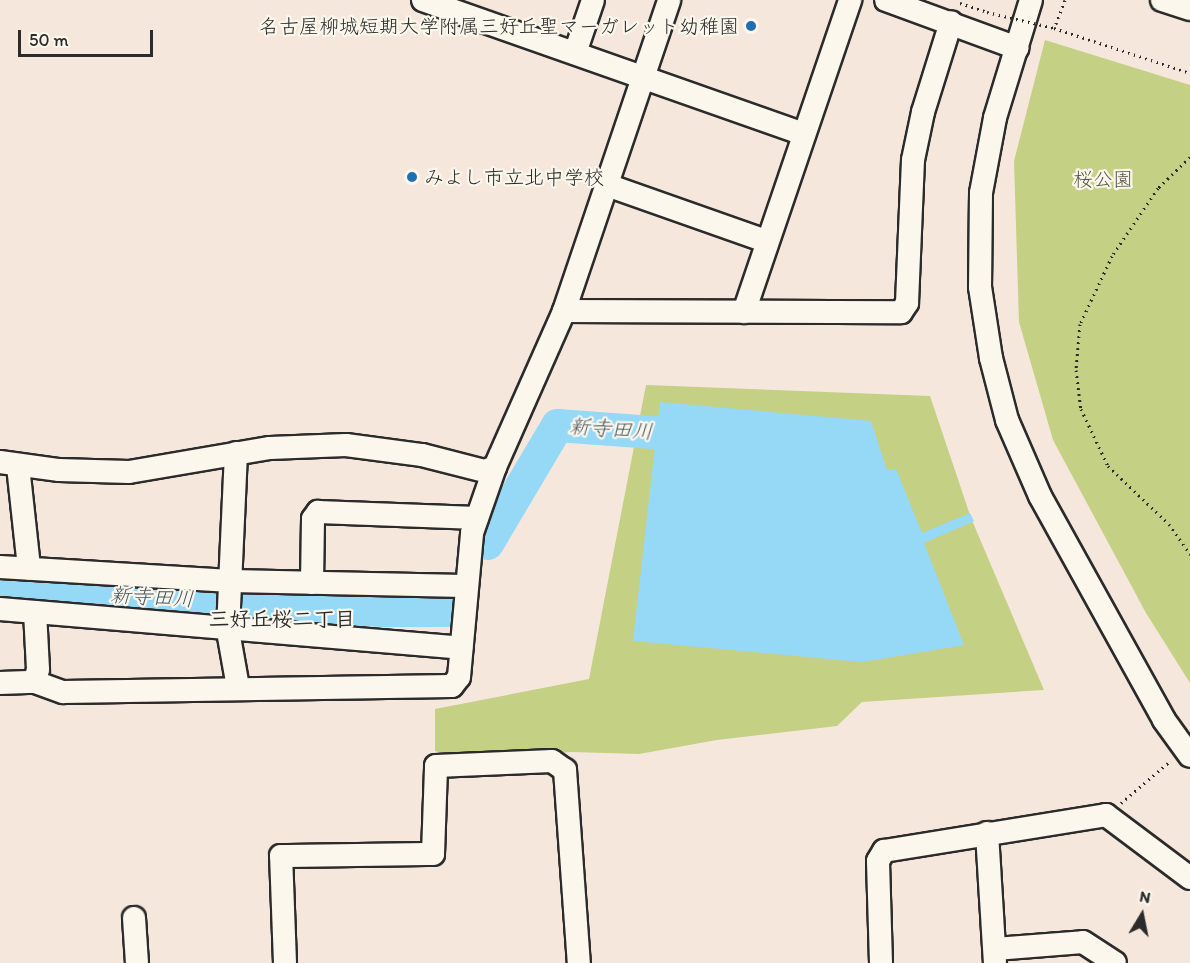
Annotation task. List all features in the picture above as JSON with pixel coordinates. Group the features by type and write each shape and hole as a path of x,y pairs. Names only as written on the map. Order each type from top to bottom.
{"street":[{"path":"423,0 804,134"},
{"path":"575,53 593,0"},
{"path":"0,683 35,682 63,692 238,687 448,687 459,677 464,586 477,518 495,467 564,311 669,0"},
{"path":"744,312 766,241 850,0"},
{"path":"886,0 950,11 1017,48"},
{"path":"1031,0 989,142 978,238 985,323 998,389 1017,446 1040,496 1164,720 1190,756"},
{"path":"1162,0 1190,9"},
{"path":"564,311 898,314 903,310 913,160 923,112 950,11"},
{"path":"607,185 766,241"},
{"path":"29,568 9,464 129,472 236,453 346,445 422,455 484,471 495,467"},
{"path":"236,453 228,631 238,687"},
{"path":"312,583 314,519 318,512 477,518"},
{"path":"0,567 231,581 464,586"},
{"path":"0,609 228,631 461,648"},
{"path":"35,612 35,682"},
{"path":"285,963 281,856 433,855 436,766 552,761 566,771 579,963"},
{"path":"881,963 878,855 987,833 1106,815 1190,878"},
{"path":"987,833 995,956 1083,942 1095,947 1115,963"},
{"path":"134,918 136,963"}],"path":[{"path":"1054,28 1065,0"},
{"path":"950,11 987,12 1054,28 1188,72 1190,77"},
{"path":"1190,157 1158,188 1112,256 1080,324 1076,370 1081,409 1108,466 1169,525 1190,554"},
{"path":"1106,815 1155,775"}],"green space":[{"name":"桜公園","path":"1045,40 1190,85 1190,683 1146,613 1053,440 1019,322 1014,161"},
{"path":"646,385 930,396 971,518 1044,690 862,702 837,726 717,740 639,754 572,752 462,759 435,751 435,709 589,679"}],"water":[{"path":"660,402 871,421 887,470 896,469 922,533 970,513 974,521 924,543 964,645 862,662 633,641"}],"waterway":[{"name":"新寺田川","path":"487,543 557,425 666,433 692,457"},
{"name":"新寺田川","path":"0,588 386,610 448,610"}],"place":[{"name":"名古屋柳城短期大学附属三好丘聖マーガレット幼稚園","path":"751,26"},
{"name":"みよし市立北中学校","path":"412,177"}],"district":[{"name":"三好丘桜二丁目","path":"282,619"}]}
